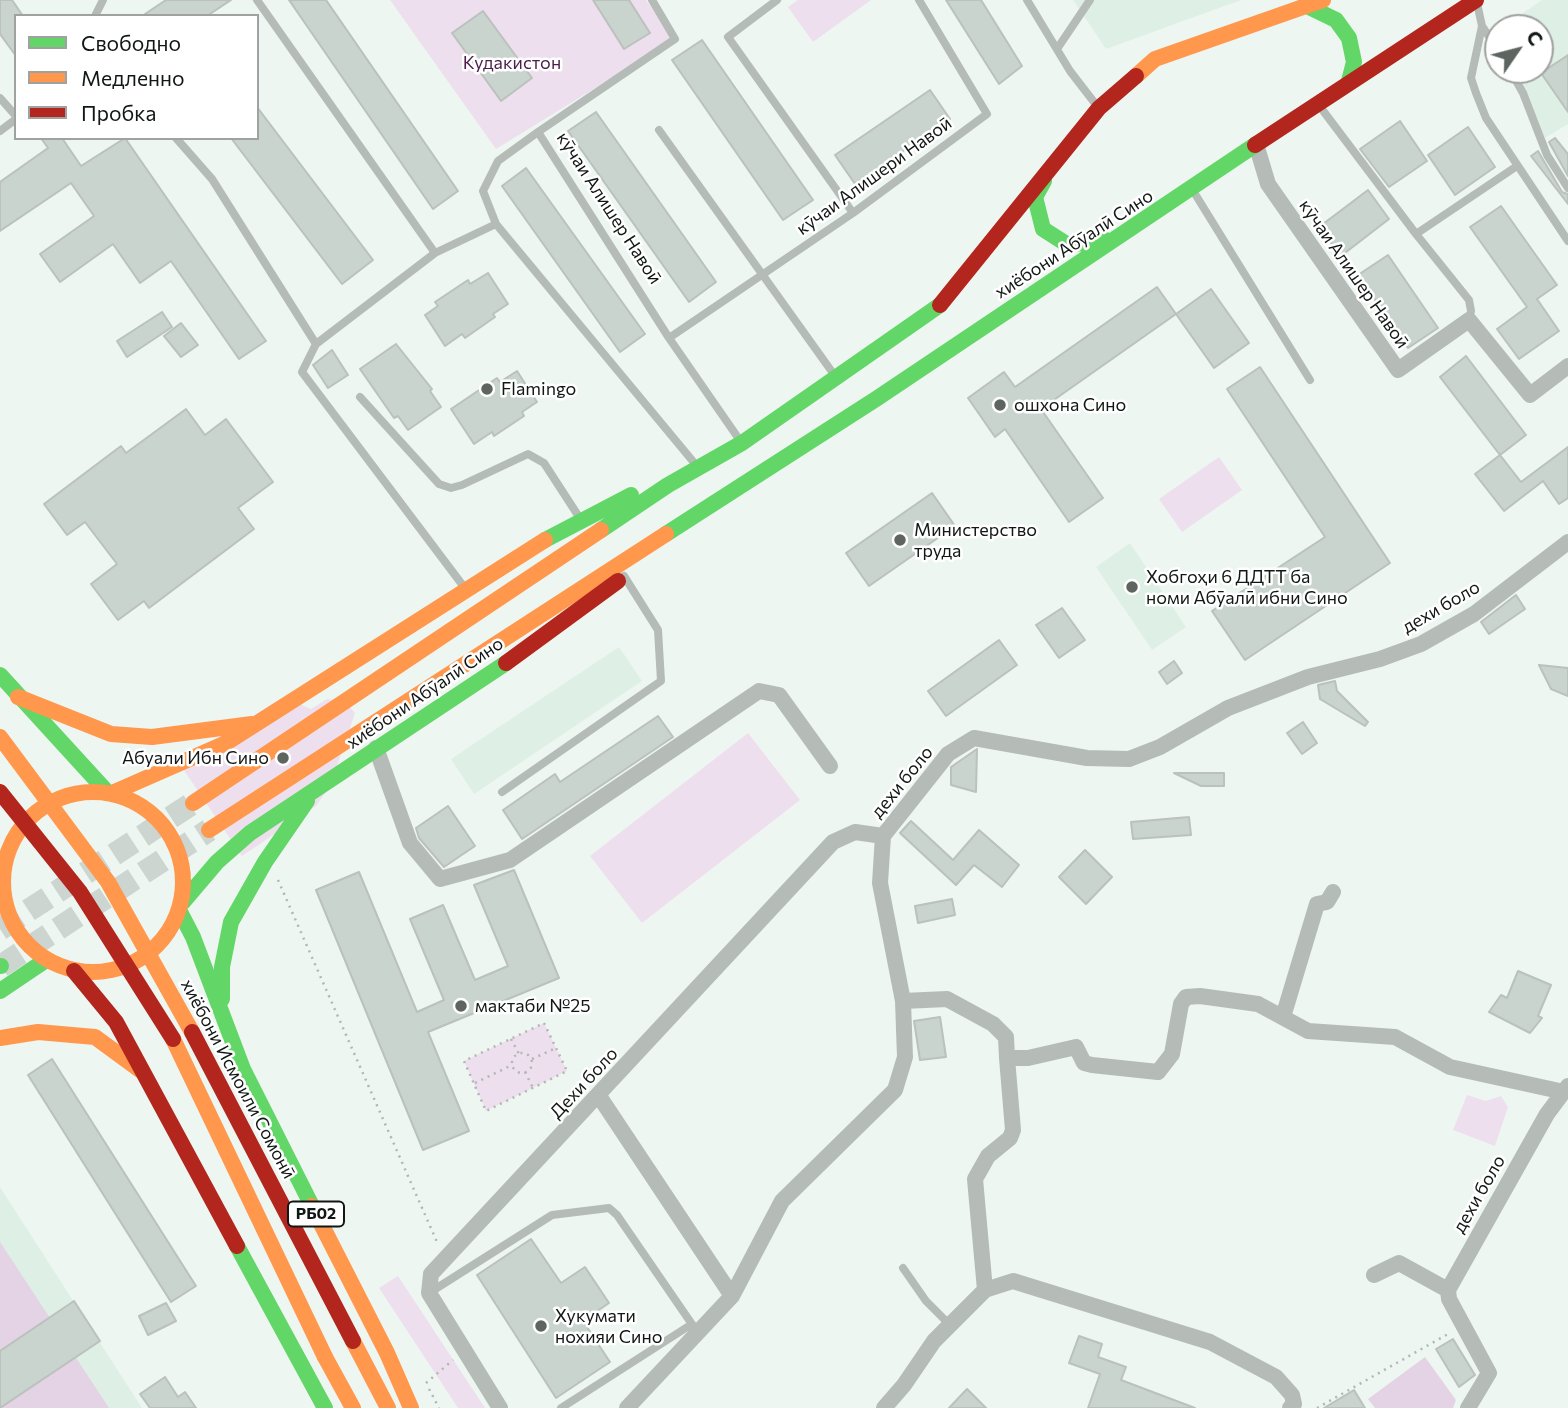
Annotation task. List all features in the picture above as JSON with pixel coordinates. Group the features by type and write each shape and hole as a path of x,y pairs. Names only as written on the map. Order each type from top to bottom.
{"main road":[{"name":"хиёбони Абӯалӣ Сино","path":"193,803 668,485 742,443 935,311 1099,108 1155,59 1323,0"},
{"name":"хиёбони Абӯалӣ Сино","path":"209,830 876,398 1192,189 1349,81 1476,0"},
{"path":"1306,5 1336,20 1349,38 1354,62 1349,81"},
{"path":"1050,169 1035,197 1043,229 1068,245 1115,239"},
{"name":"хиёбони Абӯалӣ Сино","path":"110,793 192,760 257,724 465,589 581,520 631,495 668,485"},
{"name":"хиёбони Абӯалӣ Сино","path":"181,907 217,862 250,833 497,670 650,557 691,516"},
{"path":"0,676 110,793"},
{"path":"18,697 111,734 152,737 257,724"},
{"name":"хиёбони Исмоили Сомонӣ","path":"0,737 108,883 184,1016 388,1408"},
{"path":"223,1020 222,967 231,922 265,862 315,790"},
{"path":"0,792 80,892 167,1026 325,1357 353,1408"},
{"path":"85,792 110,793 134,801 154,815 169,833 180,854 184,878 181,907 168,935 149,955 127,967 101,973 74,971 46,960 27,945 13,925 5,903 2,872 11,844 23,824 41,808 61,797 85,792"},
{"name":"РБ02","path":"181,907 212,982 223,1020 243,1069 387,1353 411,1408"},
{"path":"0,991 46,960"},
{"path":"74,971 116,1022 325,1408"},
{"path":"0,1038 38,1032 94,1037 145,1073"}],"street":[{"name":"кӯчаи Алишер Навоӣ","path":"1256,144 1268,184 1398,370 1469,320"},
{"path":"1469,320 1530,395 1568,366"},
{"name":"дехи боло","path":"627,1408 695,1329 732,1296 782,1201 895,1090 905,1057 903,1001 880,883 883,836 948,754 974,738 1087,758 1129,759 1160,747 1240,704 1308,677 1380,659 1421,644 1474,614 1568,542"},
{"path":"376,748 410,844 440,879 510,860 759,691 779,695 830,766"},
{"name":"Дехи боло","path":"429,1293 430,1274 599,1096 833,842 855,832 883,836"},
{"path":"1283,1017 1317,904 1327,902 1333,892"},
{"path":"1007,1058 1028,1058 1076,1047 1084,1063 1157,1072 1172,1054 1181,1003 1186,996 1258,1004 1308,1031 1395,1037 1450,1067 1566,1089"},
{"path":"903,1001 947,999 993,1024 1006,1037 1013,1130 1010,1139 988,1156 975,1179 985,1290"},
{"name":"дехи боло","path":"1448,1290 1547,1114 1566,1089"},
{"path":"599,1096 732,1296"},
{"path":"1374,1275 1399,1263 1448,1290 1449,1299 1489,1373 1468,1408"},
{"path":"884,1408 904,1385 934,1341 985,1290 1013,1281 1210,1342 1276,1377 1292,1395 1294,1404 1290,1408"},
{"path":"429,1293 500,1408"}],"lane":[{"path":"257,0 435,253"},
{"name":"кӯчаи Алишер Навоӣ","path":"652,0 675,39 538,132 669,338 742,443"},
{"path":"777,0 728,37 853,213"},
{"name":"кӯчаи Алишери Навоӣ","path":"669,338 853,213 987,114 919,0"},
{"path":"1027,0 1057,50 1099,108"},
{"path":"1057,50 1090,0"},
{"path":"1476,0 1484,29"},
{"path":"1482,26 1471,78 1486,118 1568,241"},
{"path":"1518,84 1547,155 1568,188"},
{"path":"0,98 14,116"},
{"path":"1317,103 1469,300 1472,311 1469,320"},
{"path":"0,131 14,120"},
{"path":"659,130 761,276 837,378"},
{"path":"538,132 498,161 483,191 496,224 698,467"},
{"path":"178,140 212,179 316,344"},
{"path":"1416,234 1517,166"},
{"path":"1192,189 1310,380"},
{"path":"465,589 302,372 316,344 435,253 496,224"},
{"path":"360,397 439,484 451,488 462,485 528,454 544,463 581,520"},
{"path":"502,792 661,681 658,630 624,576"},
{"path":"429,1293 552,1215 608,1208 617,1215 695,1329 561,1408"},
{"path":"903,1268 926,1301 950,1325"}],"path":[{"path":"268,884 276,877 444,1259"},
{"path":"544,1023 568,1071 486,1111 464,1061 511,1039 544,1023"},
{"path":"511,1039 519,1054"},
{"path":"532,1059 556,1048"},
{"path":"519,1054 524,1053 532,1059"},
{"path":"474,1083 512,1065 519,1054"},
{"path":"525,1072 532,1066 532,1059"},
{"path":"512,1065 516,1070 525,1072"},
{"path":"525,1072 533,1088"},
{"path":"1317,1408 1463,1326"},
{"path":"439,1408 426,1383 464,1351"}],"shaded area":[{"path":"1073,0 1241,0 1106,49"},
{"path":"1542,0 1568,0 1568,124 1545,138 1523,84 1554,84 1554,14 1522,14"},
{"path":"1130,543 1186,627 1152,650 1096,567"},
{"path":"619,647 642,681 474,794 451,759"},
{"path":"0,1187 142,1408 0,1408"},
{"path":"0,1242 109,1408 0,1408"},
{"path":"1425,1357 1456,1400 1453,1408 1375,1408 1368,1399"}],"green space":[{"name":"Кудакистон","path":"390,0 646,0 675,39 496,149"},
{"path":"798,0 871,0 813,42 788,7"},
{"path":"1219,457 1242,490 1182,532 1159,499"},
{"path":"284,697 311,709 327,699 346,702 355,713 330,786 316,806 242,856 179,763"},
{"path":"748,733 800,800 642,923 590,856"},
{"path":"544,1023 567,1071 486,1111 464,1061"},
{"path":"1467,1095 1486,1101 1501,1096 1508,1107 1495,1146 1453,1130"},
{"path":"398,1276 485,1408 458,1408 379,1288"}],"building":[{"path":"0,0 12,0 22,14 14,14 14,53 0,34"},
{"path":"166,0 231,0 210,14 145,14"},
{"path":"289,0 326,0 458,191 433,209"},
{"path":"593,0 629,0 650,33 624,49"},
{"path":"946,0 981,0 1022,66 999,84"},
{"path":"483,11 532,78 501,101 452,33"},
{"path":"702,40 813,200 783,220 672,60"},
{"path":"1568,55 1568,112 1549,84 1554,84 1554,64"},
{"path":"930,90 950,119 855,184 835,155"},
{"path":"259,110 373,260 342,284 233,140 259,140"},
{"path":"596,112 716,282 689,302 568,131"},
{"path":"1400,121 1427,161 1389,187 1360,149"},
{"path":"1468,127 1495,167 1455,195 1428,155"},
{"path":"1555,138 1568,154 1568,176 1549,142"},
{"path":"42,140 63,140 81,166 122,140 126,140 266,341 239,359 171,261 140,283 113,244 60,282 40,254 94,216 71,183 0,231 0,182 48,148"},
{"path":"1538,151 1562,192 1568,194 1568,204 1531,156"},
{"path":"526,168 645,334 620,352 502,186"},
{"path":"1368,190 1389,219 1341,256 1319,227"},
{"path":"1501,206 1557,285 1537,299 1559,331 1519,359 1497,329 1527,307 1470,227"},
{"path":"1388,255 1438,328 1408,348 1358,275"},
{"path":"488,273 508,304 493,314 495,317 465,338 462,334 445,346 425,315 438,306 435,302 468,280 470,284"},
{"path":"1157,287 1176,314 1041,409 1103,498 1069,522 1005,429 995,437 968,398 1004,372 1015,387"},
{"path":"1211,289 1249,343 1214,368 1176,314"},
{"path":"162,312 172,327 127,357 117,341"},
{"path":"181,323 198,345 181,357 164,336"},
{"path":"396,344 432,389 430,391 441,407 408,430 398,416 394,418 360,369"},
{"path":"332,350 348,375 328,388 313,365"},
{"path":"1466,356 1526,435 1500,455 1440,377"},
{"path":"1260,367 1390,563 1245,660 1212,611 1325,537 1227,389"},
{"path":"517,371 537,402 522,412 524,416 494,436 492,432 474,444 451,409 497,378 500,382"},
{"path":"186,409 205,435 226,419 273,482 238,508 254,529 149,608 144,601 118,620 91,584 117,564 85,522 67,535 44,504 121,446 126,453"},
{"path":"1568,447 1568,498 1559,504 1543,481 1504,511 1475,474 1500,455 1521,482"},
{"name":"Министерство труда","path":"932,493 955,526 869,586 846,553"},
{"path":"1516,595 1525,609 1489,634 1481,622"},
{"path":"1062,608 1085,640 1059,658 1036,625"},
{"path":"999,640 1017,665 946,716 928,691"},
{"path":"1174,661 1182,673 1167,684 1159,672"},
{"path":"1539,665 1568,668 1568,696 1551,689"},
{"path":"1335,681 1337,691 1368,722 1365,726 1320,699 1318,685"},
{"path":"658,716 673,737 522,839 503,810 555,774 560,782"},
{"path":"1303,722 1317,743 1302,754 1287,733"},
{"path":"977,749 976,792 951,785 951,767"},
{"path":"1174,773 1224,773 1224,786 1201,786"},
{"path":"448,806 475,846 444,867 419,838 416,828"},
{"path":"1189,817 1191,835 1133,839 1131,822"},
{"path":"911,821 953,860 979,830 1019,865 1002,887 974,865 956,885 900,833"},
{"path":"1085,850 1112,877 1086,904 1059,877"},
{"name":"мактаби №25","path":"514,870 559,978 428,1032 469,1131 423,1150 316,890 359,872 417,1012 444,1000 410,919 443,905 475,980 508,966 474,885"},
{"path":"952,899 955,915 918,923 915,906"},
{"path":"1518,971 1551,985 1538,1016 1542,1018 1530,1033 1489,1012 1501,995 1507,998"},
{"path":"940,1017 946,1057 920,1060 914,1021"},
{"path":"52,1059 196,1286 171,1302 28,1075"},
{"name":"Хукумати нохияи Сино","path":"531,1239 561,1283 585,1267 609,1303 583,1321 610,1362 556,1398 477,1275"},
{"path":"74,1301 100,1341 0,1408 0,1351"},
{"path":"166,1303 176,1321 148,1335 139,1316"},
{"path":"1079,1336 1102,1344 1098,1357 1126,1367 1121,1380 1195,1408 1088,1408 1100,1374 1069,1363"},
{"path":"1453,1339 1475,1375 1459,1387 1436,1349"},
{"path":"165,1377 178,1397 185,1392 196,1408 150,1408 140,1394"},
{"path":"967,1389 986,1408 949,1408"},
{"path":"1354,1390 1365,1408 1324,1408"}],"tunnel":[{"path":"0,929 193,803"},
{"path":"1,966 209,830"}],"traffic: fast":[{"path":"1305,5 1336,20 1349,38 1354,62 1349,81"},
{"path":"666,534 876,399 1255,145"},
{"path":"1044,181 1035,197 1043,229 1068,245 1106,240"},
{"path":"601,530 668,485 742,443 940,305"},
{"path":"545,540 631,495"},
{"path":"183,902 217,862 250,833 506,663"},
{"path":"0,675 108,793"},
{"path":"222,999 222,967 231,922 265,862 307,801"},
{"path":"180,912 193,937 243,1069 312,1206"},
{"path":"0,991 46,960"},
{"path":"237,1246 325,1408"}],"traffic: slow":[{"path":"1136,76 1155,59 1323,0"},
{"path":"193,803 601,530"},
{"path":"209,830 666,534"},
{"path":"112,793 226,743 545,540"},
{"path":"18,697 111,734 152,737 252,724"},
{"path":"0,737 108,882 192,1032"},
{"path":"93,792 128,798 157,818 177,847 183,882 177,917 157,946 128,966 93,972 58,966 29,946 9,917 3,882 9,847 29,818 58,798 93,792"},
{"path":"0,1038 38,1032 95,1037 140,1070"},
{"path":"173,1039 325,1357"},
{"path":"312,1206 387,1353 411,1408"},
{"path":"353,1341 388,1408"},
{"path":"325,1357 353,1408"}],"traffic: jam":[{"path":"1255,145 1476,0"},
{"path":"940,305 1099,108 1136,76"},
{"path":"506,663 618,581"},
{"path":"0,792 80,892 173,1039"},
{"path":"74,971 116,1022 237,1246"},
{"path":"192,1032 353,1341"}],"place":[{"name":"Flamingo","path":"487,389"},
{"name":"ошхона Сино","path":"1000,405"},
{"name":"Министерство труда","path":"900,540"},
{"name":"Хобгоҳи 6 ДДТТ ба номи Абӯалӣ ибни Сино","path":"1132,587"},
{"name":"Абуали Ибн Сино","path":"283,758"},
{"name":"мактаби №25","path":"461,1006"},
{"name":"Хукумати нохияи Сино","path":"541,1326"}]}
